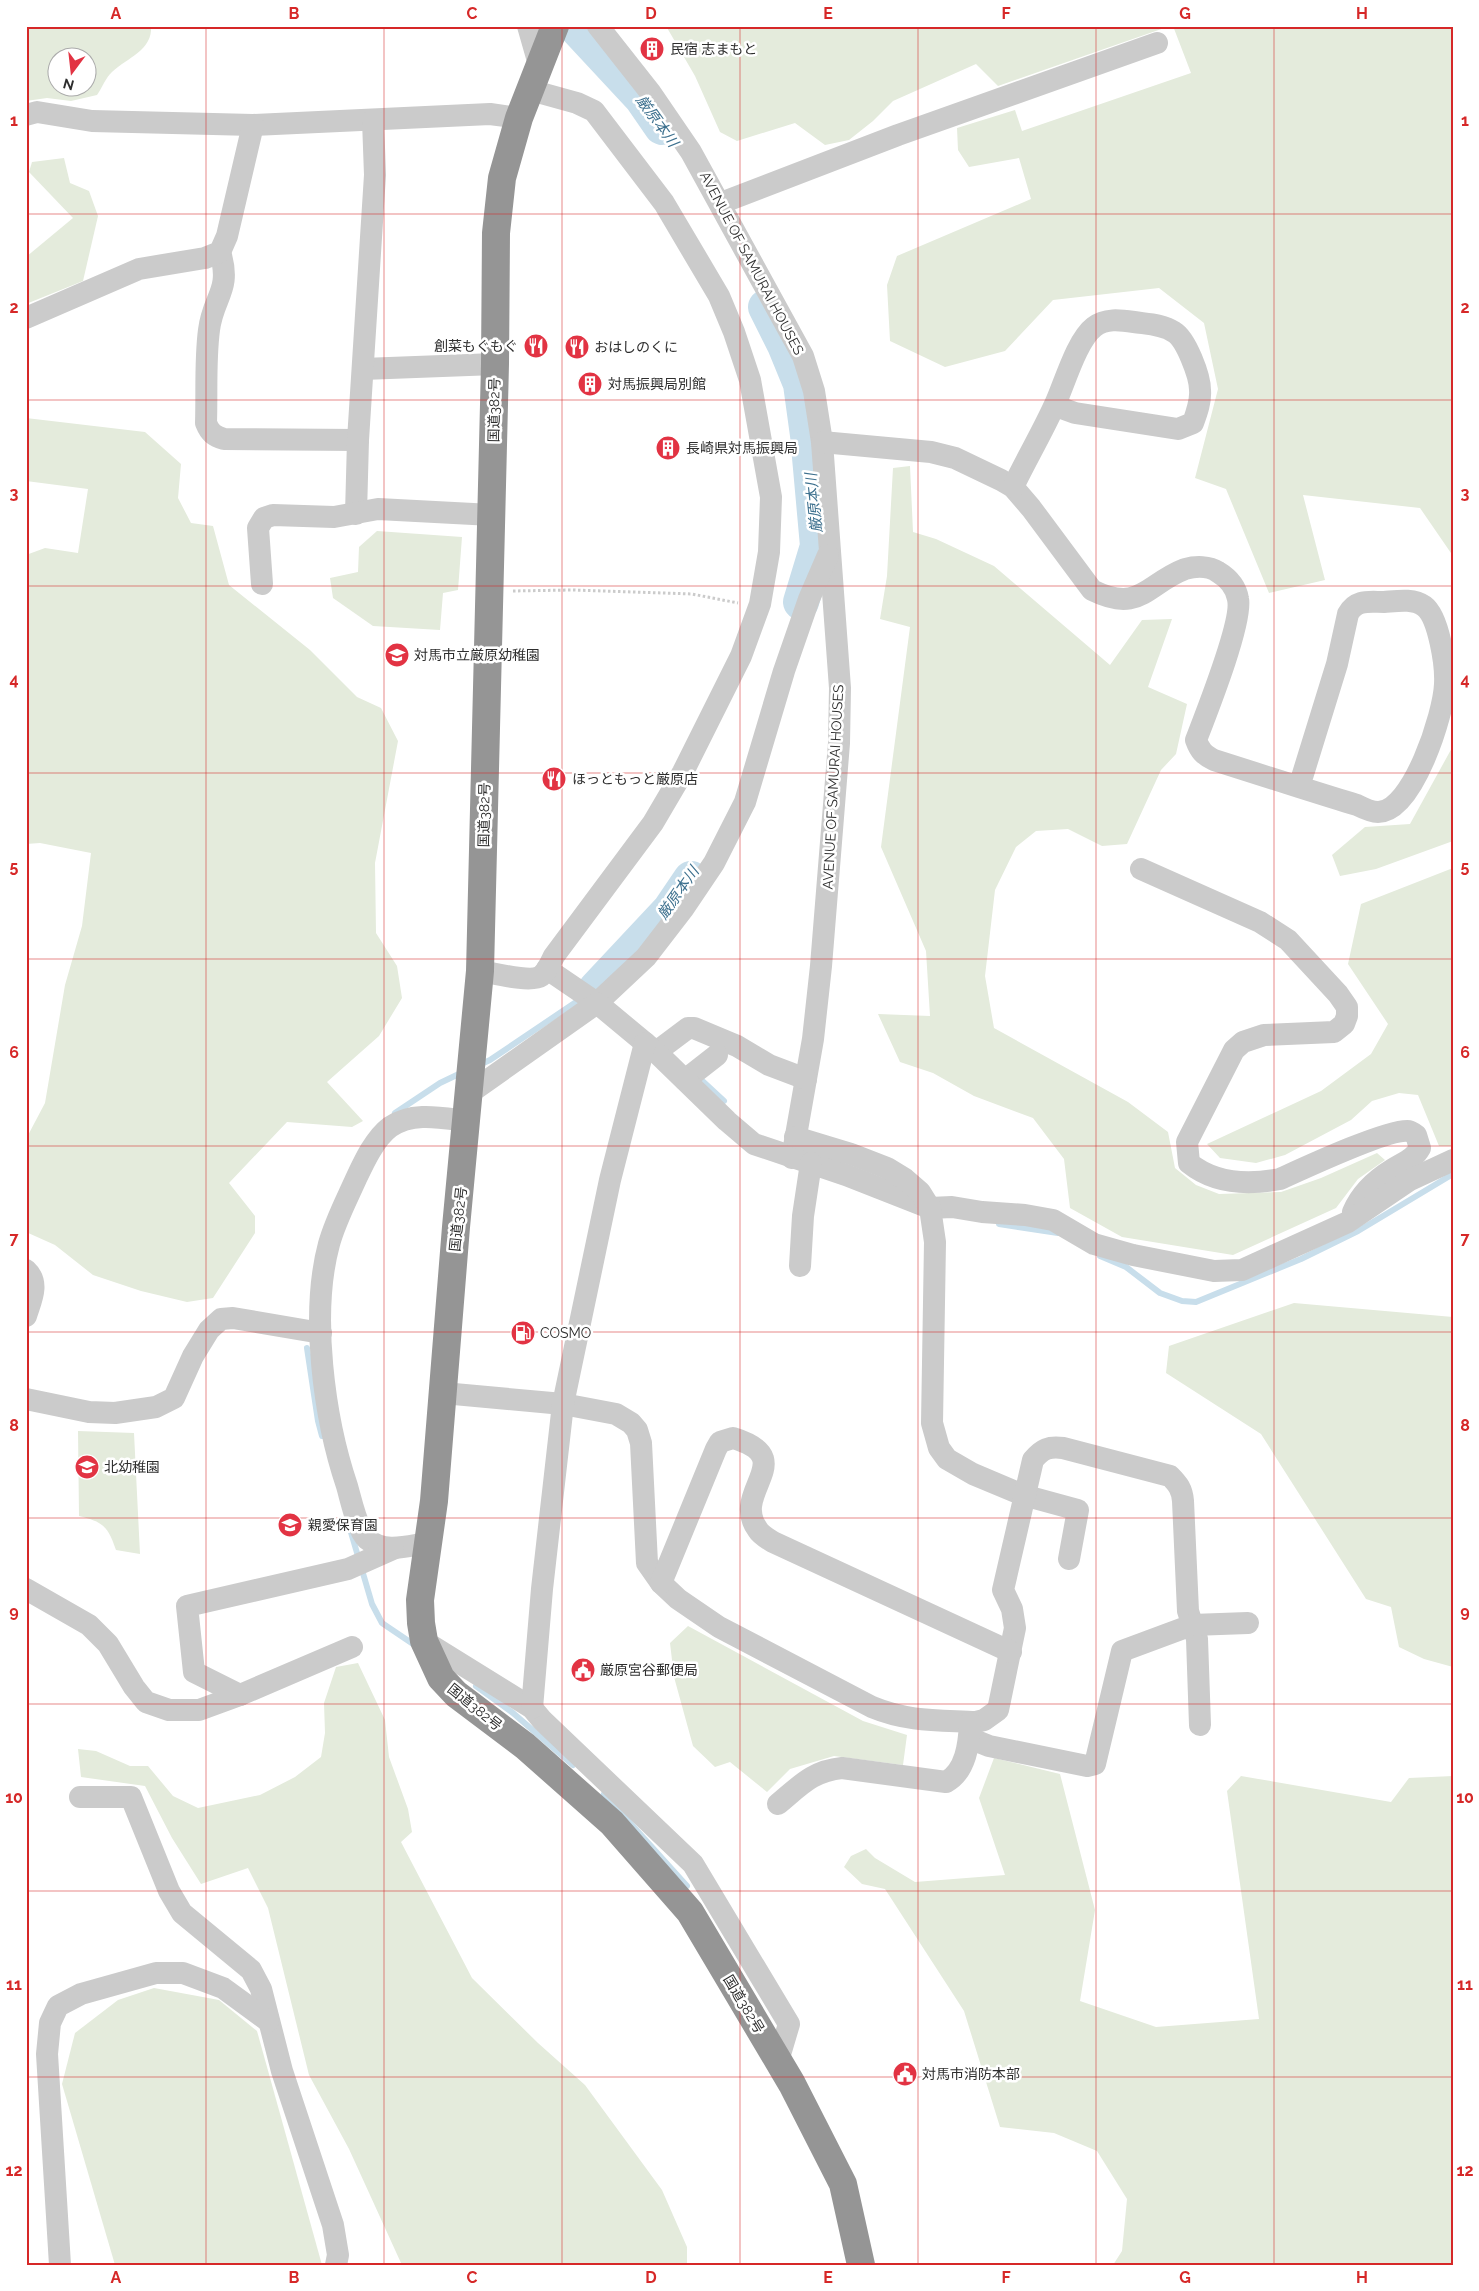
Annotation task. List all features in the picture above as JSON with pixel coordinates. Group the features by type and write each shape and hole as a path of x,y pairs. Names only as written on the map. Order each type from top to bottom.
{"highway":[{"name":"国道382号","path":"546,28 535,79 518,118 502,178 496,233 492,515 480,971 434,1501 420,1600 420,1623 424,1641 441,1678 456,1694 525,1746 612,1823 690,1912 778,2061 843,2184 861,2265"}],"street":[{"name":"AVENUE OF SAMURAI HOUSES","path":"598,26 656,99 692,152 803,356 814,391 822,442 829,554 838,644 839,744 821,966 813,1039 806,1078 811,1154 803,1216 800,1266"},
{"path":"721,203 898,135 1157,43"},
{"path":"480,971 531,979 541,977 554,956 652,823 683,772 741,656 758,608 769,552 771,497 750,380 734,332 719,296 664,203 594,111 535,79"},
{"path":"26,115 37,112 92,121 253,125 490,114 518,118"},
{"path":"356,514 358,440 375,174 373,120"},
{"path":"253,125 227,236 220,252 226,272 224,284 209,329 206,423 209,431 215,436 224,439 358,440"},
{"path":"26,318 139,268 205,258 220,252"},
{"path":"1013,487 1088,334 1094,327 1109,320 1155,325 1176,333 1185,346 1198,377 1200,390 1198,408 1193,423 1178,429 1076,413 1055,404"},
{"path":"363,369 495,364"},
{"path":"822,442 931,452 955,458 982,469 1013,487 1092,590 1106,597 1120,599 1143,596 1173,576 1193,568 1214,569 1225,576 1234,588 1238,600 1238,613 1230,644 1196,740 1204,755 1214,760 1377,812 1393,807 1402,800 1416,779 1431,739 1445,684 1443,660 1435,621 1431,612 1423,605 1414,601 1359,602 1351,608 1337,664 1299,787"},
{"path":"262,584 258,528 264,518 273,516 334,517 378,509 492,515"},
{"path":"471,1087 597,996 646,957 714,863 746,802 784,671 809,599 829,554"},
{"path":"1141,869 1260,922 1288,940 1338,994 1347,1007 1347,1016 1344,1024 1334,1032 1264,1035 1253,1037 1239,1046 1227,1062 1187,1142 1187,1152 1189,1163 1198,1169 1226,1180 1247,1183 1280,1179 1365,1143 1399,1132 1409,1131 1416,1135 1420,1148 1415,1156 1372,1184 1358,1199 1348,1222"},
{"path":"547,969 597,996 658,1046 691,1076 749,1140 811,1154 930,1208 952,1207 1044,1218 1063,1225 1094,1244 1133,1256 1214,1271 1231,1272 1242,1270 1348,1222 1410,1180 1453,1160"},
{"path":"525,1746 537,1714 540,1607 563,1404 610,1180 658,1046 688,1028 694,1028 737,1046 769,1065 806,1078"},
{"path":"691,1076 718,1055"},
{"path":"428,1543 393,1549 381,1548 362,1533 341,1468 330,1423 321,1333 323,1280 329,1244 341,1212 361,1169 378,1140 390,1127 420,1116 467,1122"},
{"path":"930,1208 935,1242 932,1423 934,1437 947,1459 972,1474 1023,1495 1078,1510 1069,1559"},
{"path":"26,1270 31,1274 34,1289 26,1316"},
{"path":"26,1398 89,1412 115,1413 156,1407 174,1398 193,1356 209,1330 221,1319 233,1318 321,1333"},
{"path":"443,1393 563,1404 616,1414 631,1422 637,1430 641,1443 647,1563 660,1583 678,1599 719,1626 872,1707 893,1716 969,1730 989,1746 1088,1766 1096,1764 1122,1652 1192,1625 1248,1623"},
{"path":"660,1583 716,1449 720,1442 733,1438 758,1449 763,1456 764,1472 750,1507 752,1518 758,1530 773,1542 1011,1652"},
{"path":"778,1804 816,1773 829,1769 842,1768 946,1782 955,1777 962,1767 969,1730 998,1710 1015,1628 1012,1609 1003,1590 1022,1508 1023,1495 1033,1460 1040,1451 1055,1446 1170,1476 1178,1483 1182,1496 1188,1611 1196,1638 1200,1725"},
{"path":"240,1695 194,1672 187,1606 348,1569 393,1549"},
{"path":"26,1589 89,1625 108,1644 134,1687 146,1702 169,1710 199,1710 240,1695 352,1647"},
{"path":"424,1641 537,1714 693,1864 789,2024 778,2061"},
{"path":"80,1797 131,1797 169,1891 182,1913 251,1970 261,1989 268,2021 298,2126 333,2226 338,2255 336,2265"},
{"path":"60,2265 47,2054 50,2024 58,2006 81,1994 156,1973 183,1973 223,1988 268,2021"}],"path":[{"path":"490,592 572,590 692,594 758,608"}],"green space":[{"path":"26,26 151,26 151,34 148,41 138,53 110,74 98,93 98,48 48,48 48,98 84,98 71,101 47,98 26,101"},
{"path":"666,26 1170,26 998,86 976,64 893,101 873,121 849,140 825,145 795,123 737,141 720,132 695,76"},
{"path":"1173,26 1453,26 1453,556 1420,508 1303,495 1325,580 1269,593 1226,489 1195,478 1218,389 1204,323 1159,288 1053,300 1005,351 945,367 890,341 887,285 897,256 1031,199 1019,158 969,167 958,150 957,128 1015,110 1022,131 1191,73"},
{"path":"64,158 70,183 89,191 98,216 83,281 26,304 26,257 73,218 29,172 32,162"},
{"path":"26,418 145,432 181,464 178,498 191,523 213,526 229,585 310,650 357,697 381,708 398,741 375,863 376,933 397,966 402,998 379,1036 327,1082 363,1121 352,1127 287,1122 229,1183 255,1216 255,1233 213,1298 187,1302 141,1291 93,1275 55,1245 26,1232 26,1139 45,1103 65,985 82,926 91,853 40,843 26,844 26,555 45,548 78,553 88,489 26,481"},
{"path":"910,466 913,532 936,539 994,566 1110,665 1142,620 1172,619 1148,687 1187,704 1176,754 1161,770 1127,844 1102,846 1068,829 1036,831 1016,847 995,890 985,976 994,1028 1128,1102 1168,1132 1175,1168 1196,1185 1219,1194 1281,1192 1321,1178 1377,1153 1385,1160 1358,1179 1336,1208 1233,1255 1122,1237 1070,1208 1064,1159 1033,1118 974,1096 933,1073 900,1062 878,1014 930,1016 926,951 881,847 910,627 880,619 887,576 893,468"},
{"path":"377,531 462,537 458,590 443,593 440,630 373,626 333,598 330,578 358,572 359,547"},
{"path":"1453,746 1453,841 1376,869 1340,876 1332,855 1365,827 1410,824"},
{"path":"1453,868 1453,1143 1451,1146 1439,1146 1418,1095 1399,1093 1372,1101 1351,1120 1285,1155 1256,1163 1220,1158 1207,1144 1321,1091 1371,1054 1388,1024 1348,964 1361,904"},
{"path":"1294,1303 1453,1317 1453,1667 1424,1659 1399,1647 1391,1607 1366,1599 1261,1434 1166,1373 1169,1346"},
{"path":"78,1431 134,1433 140,1554 116,1550 110,1536 100,1523 79,1516"},
{"path":"688,1626 863,1721 907,1735 903,1765 834,1756 790,1769 767,1792 730,1762 715,1767 693,1746 674,1677 670,1643"},
{"path":"358,1663 385,1720 389,1757 408,1809 412,1832 401,1842 472,1978 538,2043 585,2085 662,2190 687,2247 687,2265 401,2263 349,2149 309,2075 268,1908 248,1868 201,1884 172,1838 145,1786 81,1777 78,1749 96,1751 130,1766 148,1766 173,1796 198,1808 260,1795 295,1777 321,1757 325,1733 324,1703 336,1667"},
{"path":"994,1758 1060,1774 1095,1910 1080,2001 1156,2027 1259,2019 1227,1791 1241,1776 1391,1802 1409,1778 1453,1776 1453,2265 1113,2265 1122,2251 1127,2199 1097,2151 1054,2133 1000,2127 964,2011 885,1889 862,1884 844,1867 851,1856 866,1849 875,1858 915,1882 1005,1875 979,1798"},
{"path":"154,1988 219,2000 257,2031 322,2265 115,2265 62,2084 75,2033 118,2000"}],"waterway":[{"name":"厳原本川","path":"575,26 642,98 662,127"},
{"name":"厳原本川","path":"766,307 785,345 801,384 808,435 818,546 801,602"},
{"name":"厳原本川","path":"596,989 670,910 691,879"},
{"path":"477,1066 490,1060 582,998"},
{"path":"395,1113 440,1083 463,1072"},
{"path":"697,1076 724,1101"},
{"path":"1100,1256 1126,1267 1160,1293 1182,1301 1196,1302 1301,1259 1358,1231 1453,1174"},
{"path":"999,1224 1058,1233"},
{"path":"307,1348 322,1436"},
{"path":"350,1529 372,1604 382,1623 416,1646"},
{"path":"476,1686 513,1713 573,1765"},
{"path":"604,1794 687,1886"}],"place":[{"name":"民宿 志まもと","path":"652,49"},
{"name":"創菜もぐもぐ","path":"536,346"},
{"name":"おはしのくに","path":"577,347"},
{"name":"対馬振興局別館","path":"590,384"},
{"name":"長崎県対馬振興局","path":"668,448"},
{"name":"対馬市立厳原幼稚園","path":"397,655"},
{"name":"ほっともっと厳原店","path":"554,779"},
{"name":"COSMO","path":"523,1333"},
{"name":"北幼稚園","path":"87,1467"},
{"name":"親愛保育園","path":"290,1525"},
{"name":"厳原宮谷郵便局","path":"583,1670"},
{"name":"対馬市消防本部","path":"905,2074"}]}
